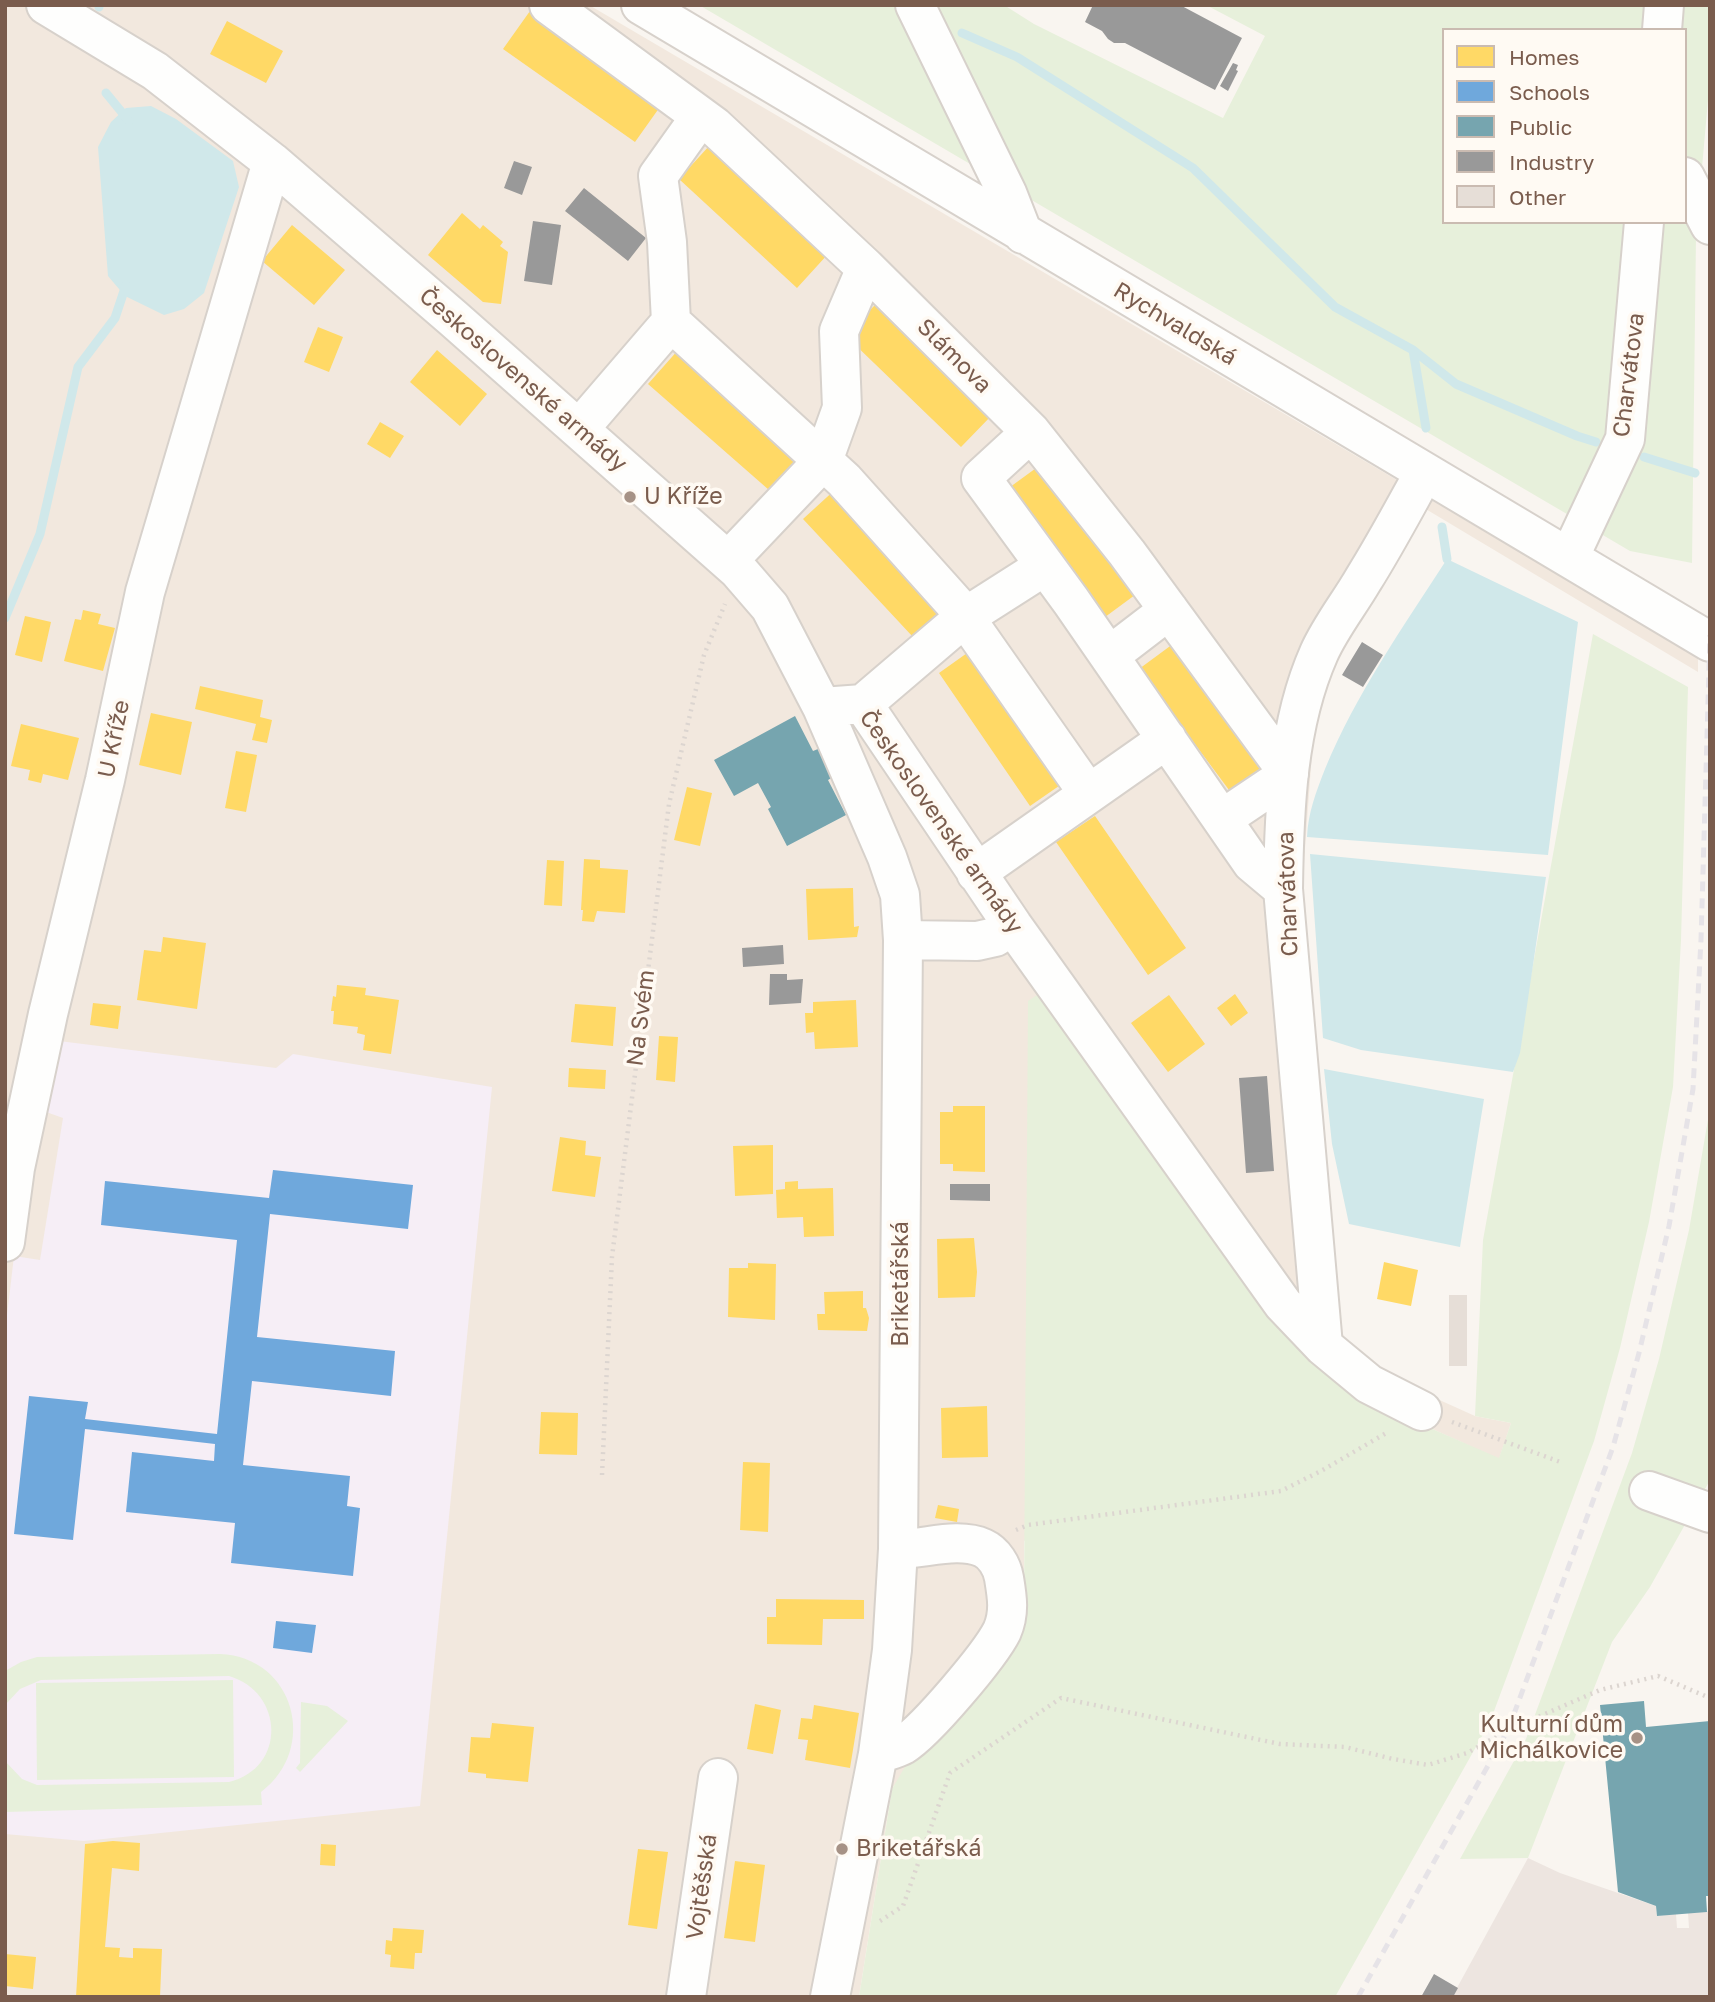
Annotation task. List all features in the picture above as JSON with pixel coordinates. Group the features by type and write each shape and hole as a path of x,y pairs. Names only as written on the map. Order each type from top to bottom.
{"street":[{"name":"Československé armády","path":"46,5 155,71 272,162 733,566 770,607 822,707 863,704 1013,926 1283,1304 1323,1346 1369,1384 1422,1411"},
{"name":"Slámova","path":"549,5 714,127 866,268 1031,432 1127,553 1289,774"},
{"name":"Rychvaldská","path":"641,5 1710,642"},
{"path":"915,5 1007,193 1023,234"},
{"path":"1662,28 1664,5"},
{"path":"579,429 671,322 667,242 659,176 700,117"},
{"name":"U Kříže","path":"5,1242 15,1167 48,1014 105,780 145,592 272,162"},
{"path":"1687,181 1710,225"},
{"name":"Charvátova","path":"1569,558 1625,439 1644,224"},
{"path":"733,566 823,461 842,408 839,331 866,268"},
{"path":"671,322 852,489 965,617 1088,793"},
{"path":"1031,432 981,478 1109,656 1252,863 1283,889"},
{"name":"Charvátova","path":"1323,1346 1283,889 1283,844 1289,774 1305,691 1320,651 1387,542 1424,473"},
{"path":"863,704 965,617 1045,566"},
{"path":"1109,656 1169,610"},
{"name":"Briketářská","path":"822,707 887,857 900,895 903,940 898,1549 892,1650 878,1754 830,1997"},
{"path":"976,873 1167,739"},
{"path":"1222,819 1289,774"},
{"path":"903,940 977,941 995,937 1013,926"},
{"path":"1648,1491 1710,1513"},
{"path":"878,1754 902,1746 918,1733 982,1661 1002,1630 1009,1601 998,1563 986,1549 966,1543 898,1549"},
{"name":"Vojtěšská","path":"686,1997 718,1778"}],"path":[{"name":"Na Svém","path":"602,1475 612,1258 668,804 704,655 733,566"},
{"path":"986,1549 1028,1525 1280,1491 1321,1471 1422,1411 1563,1462"},
{"path":"841,1946 903,1906 950,1773 1061,1698 1280,1744 1345,1748 1428,1765 1467,1753 1508,1730 1600,1690 1658,1676 1710,1698"}],"shaded area":[{"path":"5,5 589,5 1698,657 1698,672 1419,505 1317,685 1302,889 1323,1224 1346,1350 1373,1370 1475,1416 1511,1423 1499,1459 1430,1428 1024,1541 1024,1598 892,1789 859,1997 5,1997"},
{"path":"51,1040 276,1068 293,1054 492,1087 420,1806 84,1841 5,1834 5,1332 14,1256 40,1260 63,1118 35,1108"},
{"path":"1528,1858 1560,1873 1656,1906 1657,1916 1676,1914 1677,1928 1689,1928 1688,1913 1710,1911 1710,1997 1452,1997"}],"green space":[{"path":"699,5 1004,5 1034,24 1223,118 1265,36 1206,5 1710,5 1710,77 1696,236 1692,563 1630,551"},
{"path":"1593,634 1688,687 1681,940 1673,1087 1649,1222 1620,1348 1594,1441 1490,1722 1335,1997 859,1997 892,1789 913,1753 1024,1598 1028,1001 1045,990 1291,1334 1430,1428 1499,1458 1511,1423 1475,1416 1483,1240"},
{"path":"1710,1108 1710,1480 1650,1587 1612,1642 1528,1858 1460,1859 1526,1739 1632,1453 1659,1359 1689,1230"},
{"path":"220,1654 246,1659 266,1671 281,1688 290,1708 293,1730 290,1753 279,1774 261,1792 262,1805 5,1812 5,1761 22,1779 37,1785 229,1782 248,1774 261,1762 269,1747 271,1730 268,1713 260,1697 247,1685 229,1676 41,1680 20,1689 5,1705 5,1671 37,1657"},
{"path":"233,1680 234,1777 37,1780 36,1683"},
{"path":"301,1702 327,1706 348,1721 300,1772 296,1768 300,1763"}],"water":[{"path":"151,106 176,119 233,161 239,187 204,293 184,309 164,315 125,296 108,276 98,147 111,122 126,108"},
{"path":"1447,559 1578,622 1548,855 1307,837 1311,811 1337,741 1381,661"},
{"path":"1310,854 1546,877 1520,1053 1513,1072 1361,1050 1323,1038"},
{"path":"1324,1069 1484,1099 1460,1247 1349,1224 1332,1144"}],"building: Homes":[{"path":"530,11 662,104 635,142 503,49"},
{"path":"227,21 283,51 266,83 210,54"},
{"path":"710,145 828,254 797,288 679,179"},
{"path":"462,213 480,229 483,225 503,242 500,246 508,252 501,304 483,302 428,255"},
{"path":"292,225 345,270 314,305 262,261"},
{"path":"878,302 993,414 961,447 845,335"},
{"path":"318,327 343,337 329,372 304,362"},
{"path":"679,349 800,455 769,490 648,384"},
{"path":"437,350 487,394 460,426 410,382"},
{"path":"380,422 404,436 390,458 367,444"},
{"path":"1043,463 1139,592 1101,620 1006,490"},
{"path":"838,487 947,606 913,637 803,519"},
{"path":"83,610 101,614 98,624 115,628 103,671 64,661 75,619 81,620"},
{"path":"25,616 51,622 42,662 15,655"},
{"path":"1177,641 1272,771 1235,798 1139,669"},
{"path":"977,646 1069,779 1030,806 939,673"},
{"path":"200,686 263,700 260,717 272,720 267,743 252,740 256,724 195,709"},
{"path":"151,713 192,722 181,775 139,765"},
{"path":"21,724 79,738 68,780 43,774 41,783 28,780 30,770 11,766"},
{"path":"236,751 257,755 246,812 225,808"},
{"path":"687,787 712,793 700,846 674,840"},
{"path":"1095,816 1186,948 1148,975 1056,842"},
{"path":"584,859 600,860 600,868 628,870 625,913 597,911 594,922 582,921"},
{"path":"547,860 564,861 562,906 544,905"},
{"path":"853,888 854,927 859,926 857,937 808,940 806,889"},
{"path":"163,937 206,943 197,1009 137,1000 144,950 161,952"},
{"path":"337,985 366,988 365,995 399,1000 391,1054 363,1050 365,1035 357,1033 358,1027 333,1024 334,1011 331,1011"},
{"path":"1235,994 1248,1013 1231,1026 1217,1008"},
{"path":"1169,995 1205,1044 1168,1072 1131,1023"},
{"path":"856,1000 858,1047 815,1049 814,1032 806,1033 805,1013 813,1013 813,1002"},
{"path":"93,1003 121,1006 118,1029 90,1025"},
{"path":"575,1004 616,1007 613,1046 571,1042"},
{"path":"659,1036 678,1037 675,1082 656,1080"},
{"path":"569,1068 606,1070 605,1089 568,1087"},
{"path":"953,1106 985,1106 985,1172 953,1171 953,1164 940,1164 940,1112 953,1112"},
{"path":"560,1137 586,1141 585,1155 601,1157 595,1197 552,1191"},
{"path":"773,1145 773,1194 735,1196 733,1146"},
{"path":"798,1181 798,1189 833,1188 834,1236 804,1237 803,1217 777,1218 776,1190 785,1189 785,1182"},
{"path":"974,1238 977,1272 975,1297 938,1298 937,1239"},
{"path":"1384,1262 1418,1270 1411,1306 1377,1299"},
{"path":"748,1263 776,1264 775,1320 728,1317 729,1268 748,1268"},
{"path":"863,1291 863,1308 866,1308 869,1318 867,1331 818,1330 817,1314 825,1314 824,1292"},
{"path":"987,1406 988,1457 942,1458 941,1408"},
{"path":"541,1412 578,1413 577,1455 539,1454"},
{"path":"743,1462 770,1463 768,1532 740,1530"},
{"path":"938,1505 959,1509 957,1522 935,1518"},
{"path":"776,1599 864,1600 864,1619 823,1619 822,1645 767,1644 767,1617 776,1617"},
{"path":"755,1704 781,1710 773,1754 747,1749"},
{"path":"814,1705 859,1713 850,1768 805,1760 808,1740 798,1739 801,1718 812,1719"},
{"path":"492,1723 534,1727 528,1782 486,1778 486,1774 468,1772 471,1737 490,1738"},
{"path":"113,1841 140,1843 139,1871 112,1868 105,1947 120,1948 119,1957 133,1958 133,1948 162,1949 160,1997 76,1997 85,1844"},
{"path":"321,1844 336,1845 335,1866 320,1865"},
{"path":"638,1849 668,1852 657,1929 628,1925"},
{"path":"735,1861 765,1865 755,1942 724,1938"},
{"path":"393,1928 424,1930 422,1953 415,1953 414,1969 390,1967 391,1955 385,1954 386,1940 392,1941"},
{"path":"5,1954 36,1957 33,1989 5,1986"}],"building: Schools":[{"path":"273,1170 413,1185 408,1229 270,1214 257,1337 395,1351 391,1396 252,1381 243,1465 350,1476 347,1506 360,1508 353,1576 231,1563 235,1523 126,1512 132,1452 214,1461 215,1444 85,1429 73,1540 14,1534 29,1396 88,1402 85,1419 217,1434 237,1240 101,1225 105,1181 269,1198"},
{"path":"276,1621 316,1625 312,1653 273,1648"}],"building: Public":[{"path":"795,716 813,751 818,749 833,777 828,780 846,815 787,846 758,783 734,796 714,760"},
{"path":"1644,1701 1646,1727 1710,1721 1710,1896 1706,1896 1707,1912 1657,1916 1656,1906 1618,1892 1600,1705"}],"building: Industry":[{"path":"1093,5 1180,5 1242,38 1215,90 1125,43 1114,43 1108,39 1102,31 1085,22"},
{"path":"1233,63 1238,65 1238,71 1228,91 1220,86"},
{"path":"514,161 532,167 522,195 504,188"},
{"path":"584,188 646,238 628,261 565,211"},
{"path":"533,221 561,225 552,285 524,281"},
{"path":"1362,642 1383,655 1363,687 1342,675"},
{"path":"783,945 784,964 743,967 742,948"},
{"path":"770,974 787,974 787,980 803,979 801,1003 769,1005"},
{"path":"1267,1076 1274,1171 1246,1173 1239,1078"},
{"path":"950,1184 990,1184 990,1201 950,1200"},
{"path":"1434,1974 1458,1988 1453,1997 1421,1997"}],"building: Other":[{"path":"1449,1295 1467,1295 1467,1366 1449,1366"}],"waterway":[{"path":"962,33 1017,57 1193,168 1335,307 1413,350 1456,384 1596,442"},
{"path":"106,93 129,121"},
{"path":"5,618 40,534 78,367 115,318 126,285"},
{"path":"1413,350 1426,428"},
{"path":"1644,457 1695,473"},
{"path":"1442,527 1447,559"}],"railway":[{"path":"1358,1997 1508,1730 1613,1447 1639,1353 1669,1226 1693,1089 1701,940 1710,635"}],"place":[{"name":"U Kříže","path":"630,497"},
{"name":"Kulturní dům Michálkovice","path":"1637,1738"},
{"name":"Briketářská","path":"842,1849"}]}
